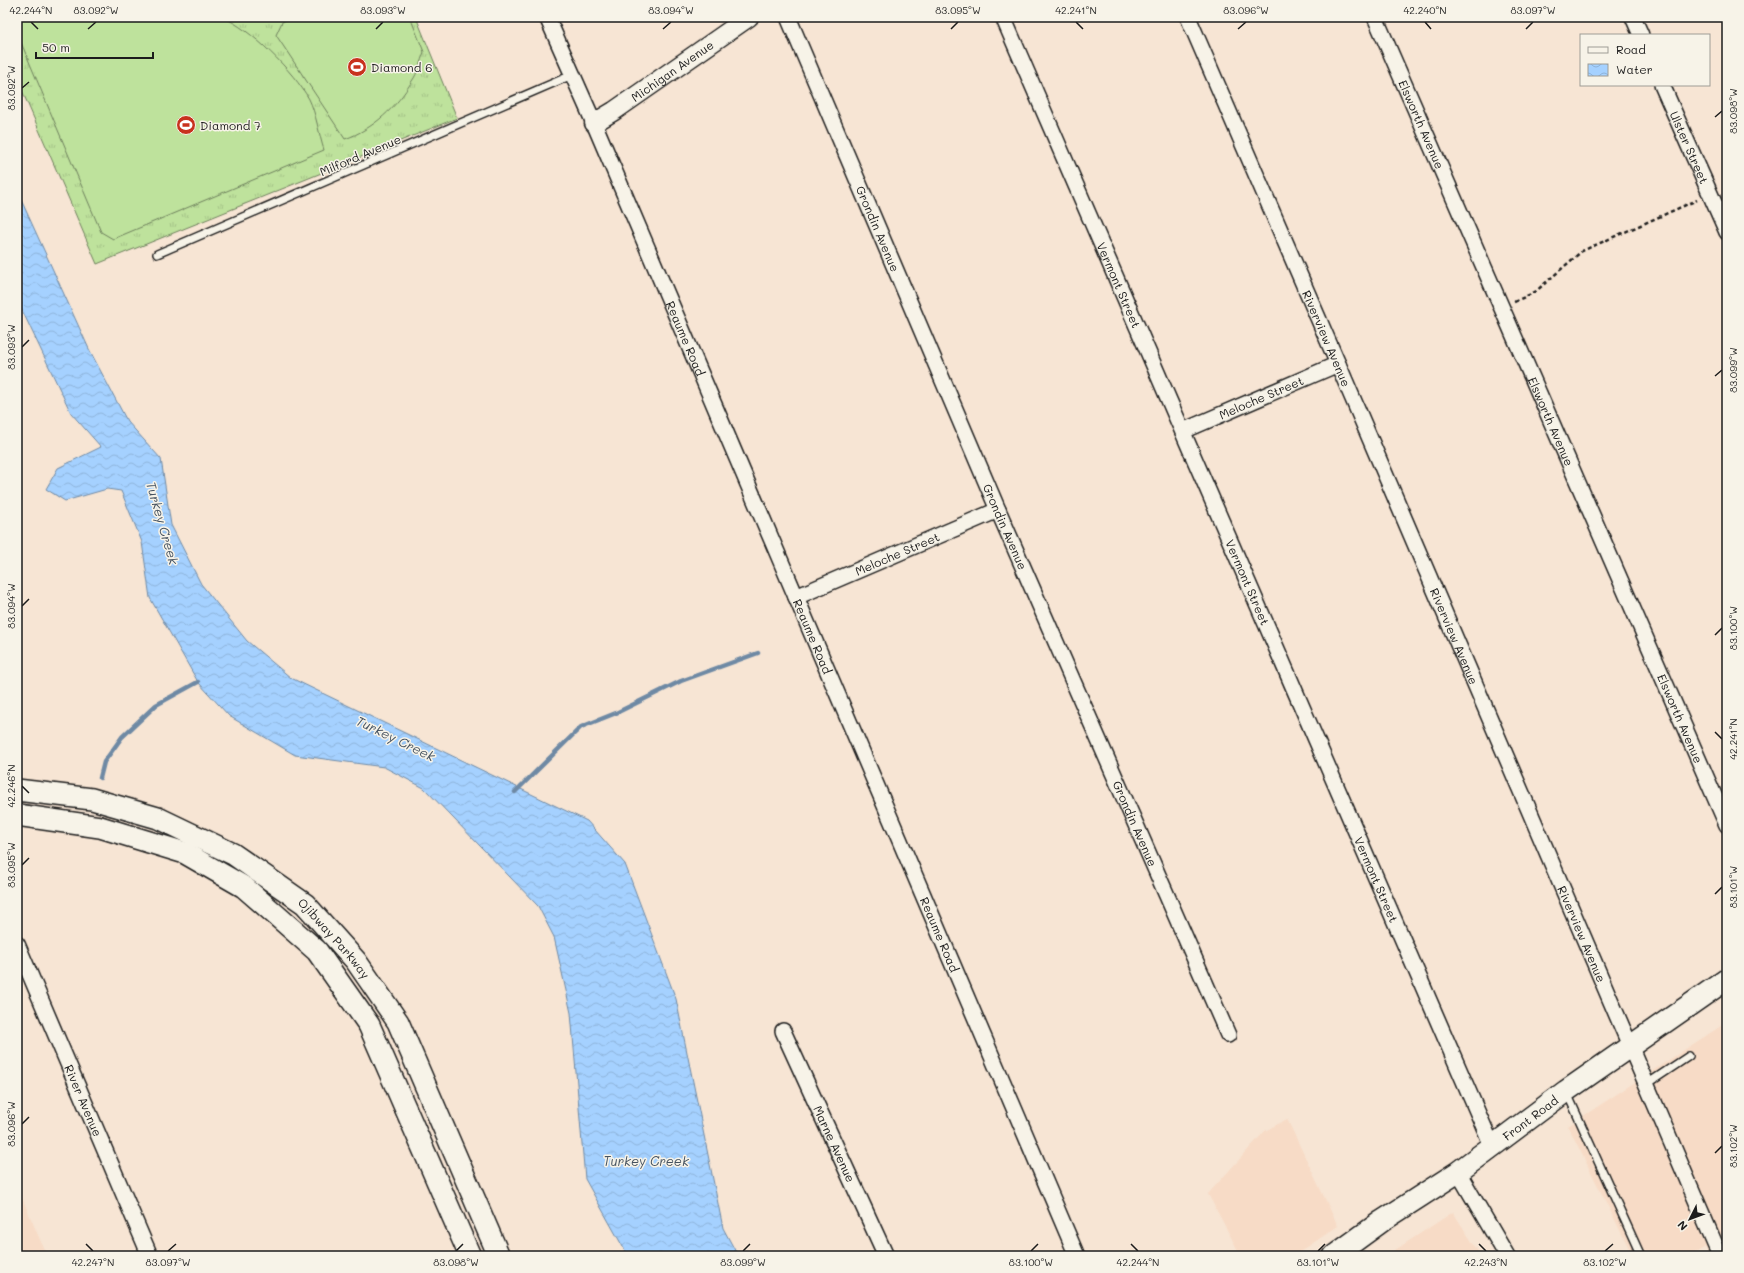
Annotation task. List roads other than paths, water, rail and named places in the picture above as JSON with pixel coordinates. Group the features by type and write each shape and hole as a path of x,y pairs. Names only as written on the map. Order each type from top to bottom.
{"main road":[{"name":"Ojibway Parkway","path":"17,790 92,799 158,818 233,854 304,904 356,961 398,1022 499,1256"},
{"name":"Ojibway Parkway","path":"17,815 100,827 185,853 244,887 317,951 370,1025 470,1256"},
{"name":"Front Road","path":"1334,1256 1382,1221 1493,1148 1566,1091 1727,979"}],"street":[{"name":"Reaume Road","path":"547,17 594,123 1077,1256"},
{"name":"Michigan Avenue","path":"594,123 614,111 749,17"},
{"name":"Grondin Avenue","path":"788,17 998,510 1228,1035"},
{"name":"Vermont Street","path":"1003,17 1493,1148"},
{"name":"Riverview Avenue","path":"1188,17 1720,1256"},
{"name":"Elsworth Avenue","path":"1375,17 1727,825"},
{"path":"1633,17 1641,34"},
{"name":"Ulster Street","path":"1662,86 1717,197 1727,232"},
{"name":"Meloche Street","path":"1183,431 1338,364"},
{"name":"Meloche Street","path":"796,597 998,510"},
{"name":"River Avenue","path":"17,944 150,1256"},
{"name":"Marne Avenue","path":"783,1031 886,1256"},
{"path":"1458,1172 1507,1256"}],"lane":[{"name":"Milford Avenue","path":"157,254 572,76"},
{"path":"1647,1084 1689,1056"},
{"path":"1566,1091 1641,1256"}],"water":[{"name":"Turkey Creek","path":"17,191 89,349 127,421 161,459 171,525 201,584 247,641 291,678 587,821 625,864 676,999 723,1228 738,1256 628,1256 585,1179 571,1013 554,937 538,906 424,788 384,767 295,755 229,716 198,682 150,598 142,542 121,491 107,489 65,501 46,489 58,468 101,447 71,413 21,308 17,294"}],"waterway":[{"path":"515,792 581,727 616,713 681,681 758,653"},
{"path":"100,778 104,762 122,737 156,705 198,682"}],"place":[{"name":"Diamond 6","path":"357,67"},
{"name":"Diamond 7","path":"186,125"}]}
